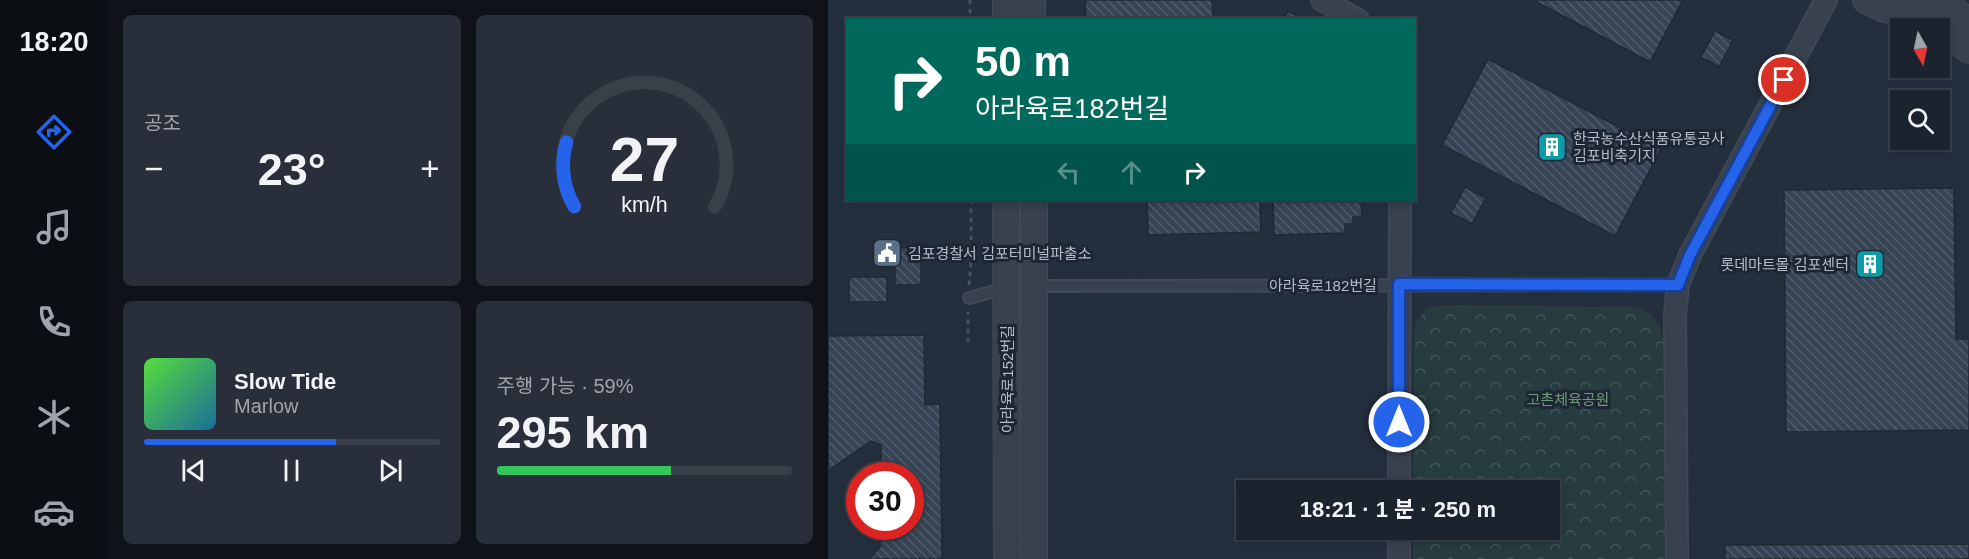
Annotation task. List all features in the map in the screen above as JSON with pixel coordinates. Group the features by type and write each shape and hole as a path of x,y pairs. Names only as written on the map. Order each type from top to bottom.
{"street":[{"path":"1006,0 1006,18"},
{"path":"1032,0 1032,18"},
{"path":"1322,0 1354,18"},
{"path":"1677,559 1675,336 1678,285 1690,255 1826,0"},
{"path":"1866,0 1885,9 1934,8"},
{"path":"1903,0 1934,8 1969,22"},
{"path":"1934,8 1969,51"},
{"name":"아라육로152번길","path":"1006,201 1020,287 1034,559"},
{"name":"아라육로152번길","path":"1007,559 1020,287 1034,201"},
{"path":"1399,480 1400,201"},
{"path":"1399,540 1399,559"}],"lane":[{"name":"아라육로182번길","path":"969,298 1020,287 1399,284 1678,285"}],"path":[{"path":"970,0 970,18"},
{"path":"969,277 971,201"},
{"path":"968,326 968,342"}],"green space":[{"name":"고촌체육공원","path":"1448,305 1630,307 1652,316 1663,337 1665,559 1413,559 1413,540 1560,540 1560,480 1413,480 1414,329 1427,308"}],"building":[{"path":"1085,0 1212,0 1213,18 1086,18"},
{"path":"1533,0 1683,0 1650,62"},
{"path":"1288,11 1301,18 1284,18"},
{"path":"1715,31 1733,40 1719,67 1701,57"},
{"name":"한국농수산식품유통공사 김포비축기지","path":"1488,59 1661,149 1615,236 1442,145"},
{"path":"1465,187 1486,198 1472,224 1451,213"},
{"name":"롯데마트몰 김포센터","path":"1954,188 1956,339 1969,339 1969,430 1786,432 1784,190"},
{"path":"1147,201 1260,201 1261,232 1148,235"},
{"path":"1273,201 1361,201 1362,216 1353,217 1353,224 1345,224 1345,233 1274,235"},
{"path":"921,247 921,285 895,285 895,248"},
{"path":"849,277 887,277 887,302 849,302"},
{"path":"924,335 925,405 940,404 942,559 869,559 880,547 880,540 924,540 924,462 881,462 881,445 871,441 828,471 828,336"},
{"path":"924,335 925,405 940,404 942,559 869,559 880,547 880,540 924,540 924,462 881,462 881,445 871,441 828,471 828,336"},
{"path":"1969,544 1969,559 1725,559 1725,545"}],"place":[{"name":"한국농수산식품유통공사 김포비축기지","path":"1552,147"},
{"name":"김포경찰서 김포터미널파출소","path":"887,253"},
{"name":"롯데마트몰 김포센터","path":"1870,264"}],"route":[{"path":"1399,422 1399,284 1678,285 1706,224 1784,80"}]}
